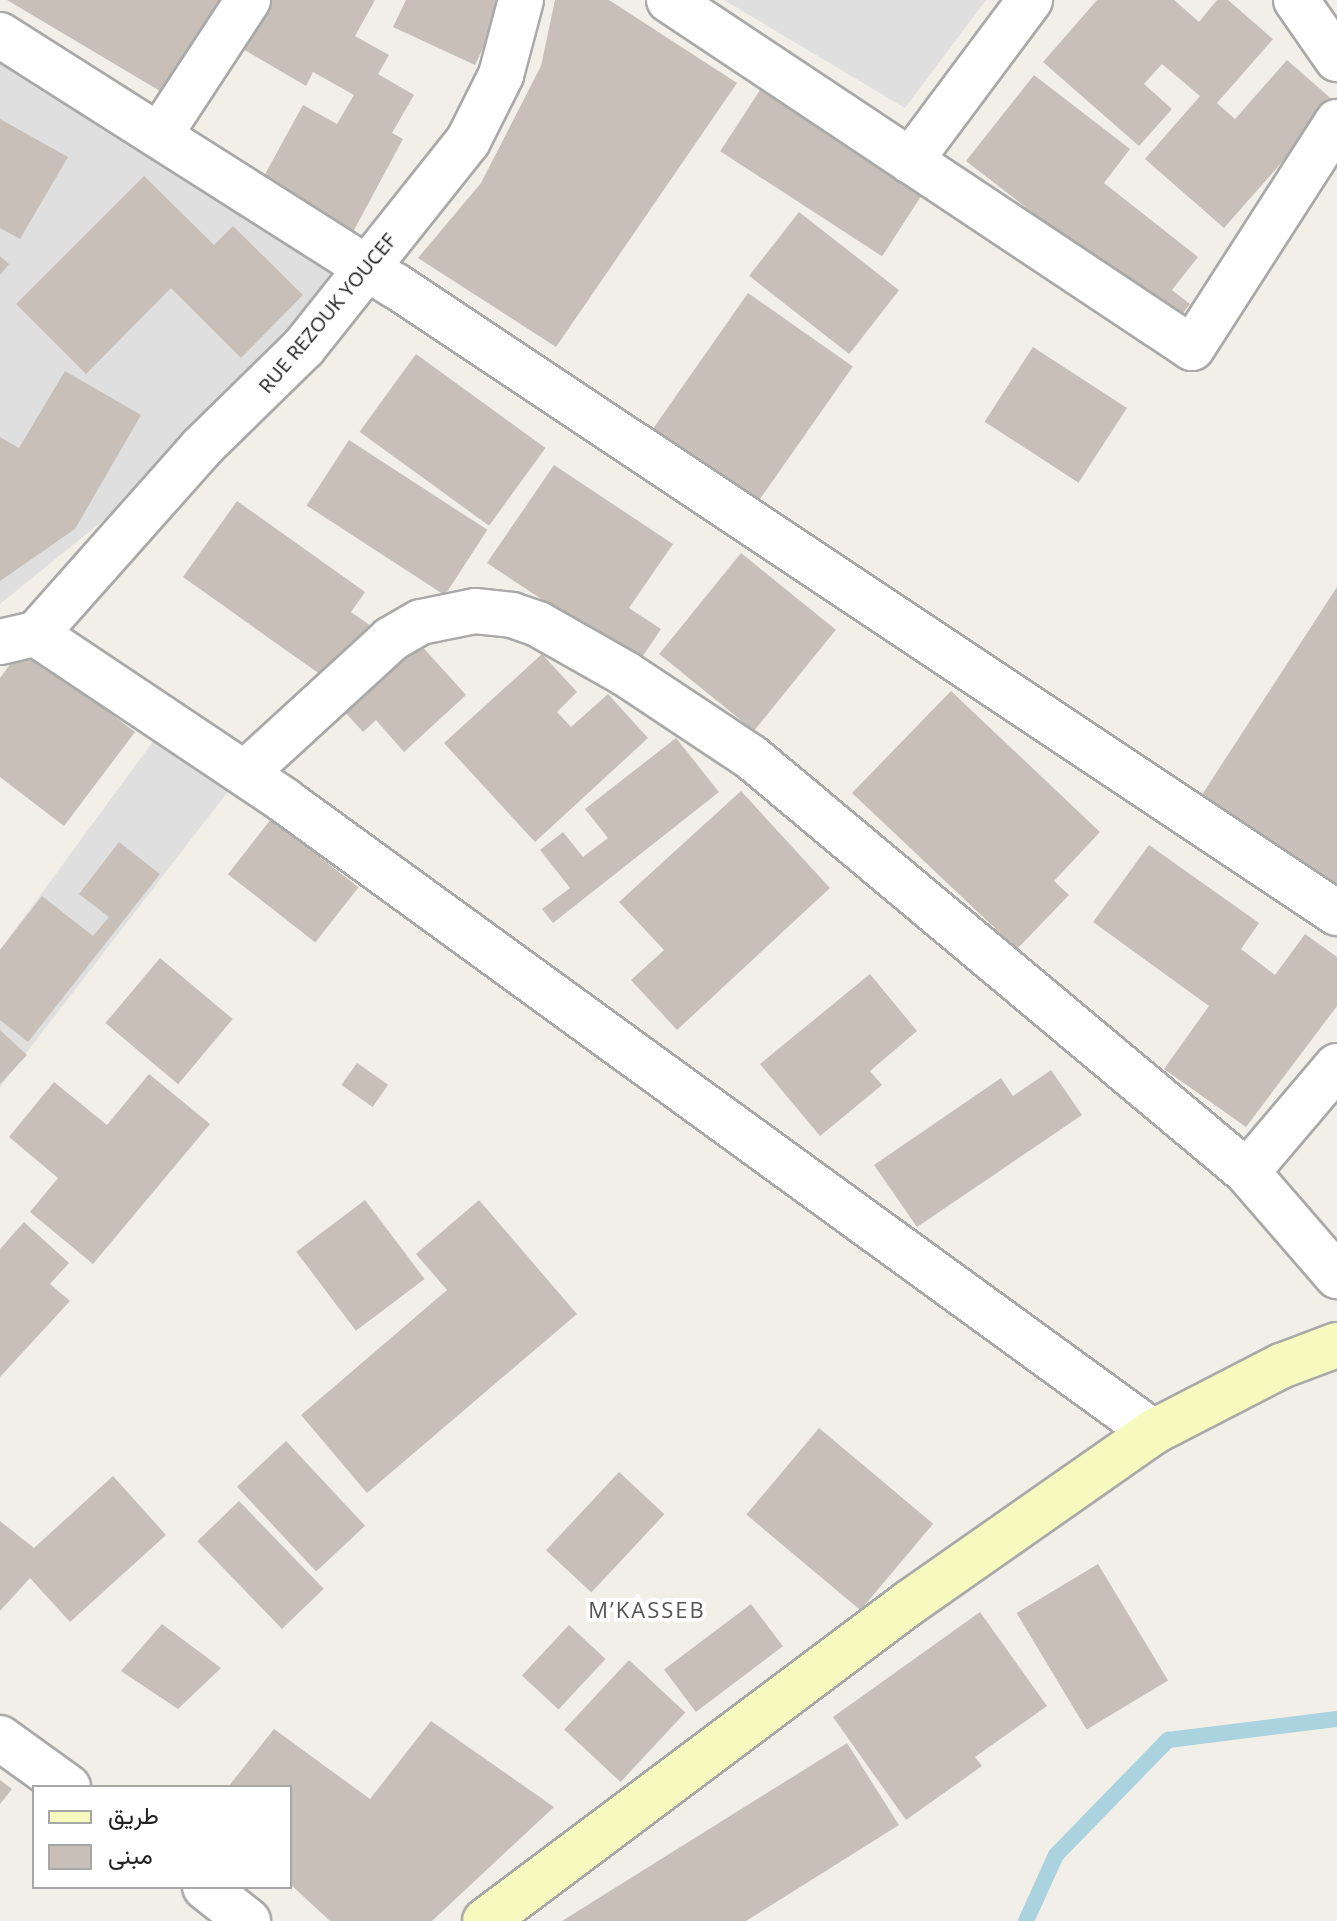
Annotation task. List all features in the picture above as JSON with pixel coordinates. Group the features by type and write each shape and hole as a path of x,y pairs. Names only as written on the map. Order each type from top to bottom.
{"main road":[{"path":"485,1921 909,1603 1153,1432 1281,1366 1337,1345"}],"street":[{"path":"161,133 248,0"},
{"name":"RUE REZOUK YOUCEF","path":"18,638 202,447 304,347 474,130 501,75 521,0"},
{"path":"669,0 1192,348 1337,122"},
{"path":"910,161 1030,0"},
{"path":"1296,0 1337,59"},
{"path":"0,35 161,133 367,267 1337,913"},
{"path":"245,773 391,639 421,622 475,611 512,615 538,624 626,674 751,757 1247,1172 1337,1276"},
{"path":"18,638 245,773 1153,1432"},
{"path":"1247,1172 1337,1066"},
{"path":"0,1738 65,1785"},
{"path":"208,1889 248,1921"}],"shaded area":[{"path":"724,0 986,0 905,108"},
{"path":"0,50 344,276 142,489 0,604"},
{"path":"157,736 233,785 0,1087 0,950"}],"building":[{"path":"7,0 228,0 170,97"},
{"path":"271,0 375,0 355,36 389,55 378,74 414,95 392,133 403,139 353,232 264,176 303,105 337,124 354,95 313,72 306,86 243,49"},
{"path":"406,0 506,0 475,65 393,27"},
{"path":"555,0 609,0 737,83 556,347 418,258 481,183 541,66"},
{"path":"1097,0 1174,0 1199,22 1217,0 1228,0 1273,39 1217,103 1235,119 1287,60 1335,102 1224,228 1145,159 1200,96 1162,64 1144,84 1172,109 1139,146 1043,62"},
{"path":"1034,75 1130,149 1104,183 1198,257 1172,290 1190,304 1175,323 966,161"},
{"path":"760,90 922,195 882,256 720,151"},
{"path":"0,119 68,157 20,239 0,228"},
{"path":"144,176 214,245 233,226 303,295 241,358 171,288 86,374 16,304"},
{"path":"799,212 899,290 849,354 749,276"},
{"path":"0,256 9,264 0,275"},
{"path":"748,293 853,366 754,508 649,435"},
{"path":"1033,347 1127,408 1078,483 985,422"},
{"path":"416,354 545,448 489,526 360,432"},
{"path":"65,371 141,415 75,529 0,581 0,437 19,448"},
{"path":"349,440 487,530 445,595 307,505"},
{"path":"554,465 673,544 629,608 661,629 638,663 487,563"},
{"path":"237,501 365,592 351,612 378,631 338,687 183,577"},
{"path":"741,553 836,630 754,731 659,654"},
{"path":"1337,587 1337,882 1329,895 1194,807"},
{"path":"419,643 466,695 404,752 376,720 363,732 344,711"},
{"path":"23,647 135,732 64,826 0,777 0,678"},
{"path":"542,654 577,692 557,712 571,727 608,694 648,738 535,842 444,743"},
{"path":"951,691 1100,832 1054,881 1069,895 1017,949 852,793"},
{"path":"676,738 719,792 553,923 542,909 570,888 540,850 563,832 583,857 608,838 585,809"},
{"path":"741,791 830,888 677,1030 631,980 664,950 619,902"},
{"path":"271,819 358,887 315,942 228,874"},
{"path":"119,842 160,874 28,1042 0,1020 0,950 42,896 93,936 109,917 79,894"},
{"path":"1149,845 1259,923 1241,949 1275,975 1305,934 1337,957 1337,1006 1246,1127 1164,1069 1209,1006 1093,922"},
{"path":"160,958 233,1019 178,1084 105,1023"},
{"path":"870,974 917,1031 870,1071 882,1085 820,1136 760,1064"},
{"path":"0,1030 27,1055 0,1084"},
{"path":"357,1063 388,1085 373,1107 342,1085"},
{"path":"1051,1070 1082,1115 917,1227 874,1165 1001,1078 1013,1096"},
{"path":"149,1074 210,1124 93,1264 30,1212 58,1178 9,1137 54,1082 107,1125"},
{"path":"365,1200 425,1279 356,1331 296,1252"},
{"path":"479,1200 577,1314 367,1493 301,1415 447,1290 416,1254"},
{"path":"24,1222 69,1263 50,1284 70,1301 0,1377 0,1249"},
{"path":"819,1428 933,1524 861,1610 746,1515"},
{"path":"286,1441 365,1526 316,1572 237,1487"},
{"path":"619,1472 664,1514 591,1593 546,1550"},
{"path":"113,1476 166,1535 70,1622 30,1578 0,1611 0,1521 34,1548"},
{"path":"239,1501 324,1589 282,1629 197,1541"},
{"path":"1098,1564 1168,1681 1087,1730 1017,1613"},
{"path":"751,1604 783,1646 696,1712 664,1670"},
{"path":"980,1612 1047,1706 975,1757 982,1766 906,1820 833,1717"},
{"path":"162,1624 221,1668 178,1709 121,1671"},
{"path":"569,1625 606,1659 559,1710 522,1675"},
{"path":"629,1660 685,1713 621,1782 564,1729"},
{"path":"431,1721 554,1807 432,1921 330,1921 292,1886 292,1785 230,1785 274,1729 370,1799"},
{"path":"847,1743 899,1825 746,1921 562,1921"},
{"path":"0,1780 12,1789 0,1804"}],"waterway":[{"path":"1026,1921 1056,1855 1168,1740 1337,1719"}],"district":[{"name":"M’KASSEB","path":"647,1610"}]}
